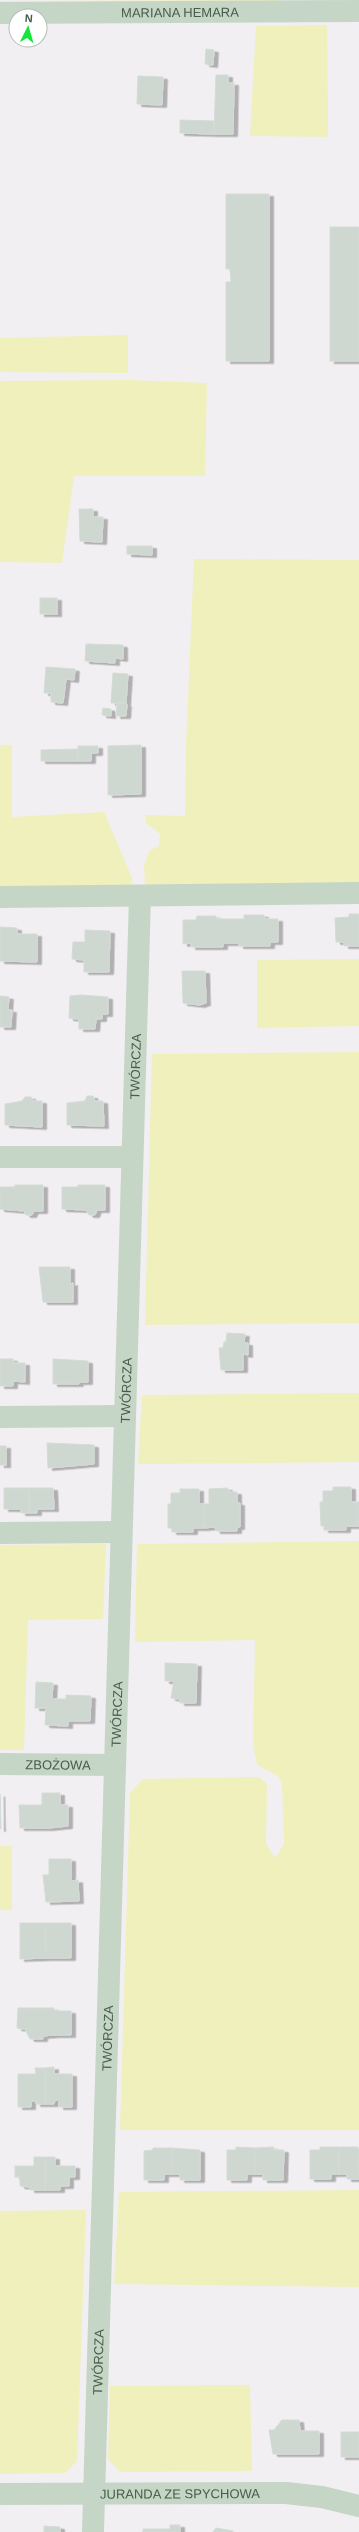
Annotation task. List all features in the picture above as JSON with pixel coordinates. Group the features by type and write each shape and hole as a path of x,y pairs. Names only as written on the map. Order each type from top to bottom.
{"street":[{"name":"MARIANA HEMARA","path":"0,13 359,11"},
{"path":"0,897 359,893"},
{"name":"TWÓRCZA","path":"93,2532 95,2492 94,2442 140,896"},
{"path":"0,1157 132,1156"},
{"path":"0,1417 124,1416"},
{"path":"0,1533 121,1532"},
{"name":"ZBOŻOWA","path":"0,1764 115,1765"},
{"name":"JURANDA ZE SPYCHOWA","path":"0,2494 95,2492 286,2493 322,2497 359,2506"}],"green space":[{"path":"0,1 280,1 0,5"},
{"path":"327,25 328,137 250,136 256,26"},
{"path":"128,335 128,373 0,372 0,338"},
{"path":"129,380 207,383 205,476 74,476 62,563 0,562 0,381"},
{"path":"194,559 359,560 359,885 145,887 144,865 149,851 159,846 160,834 145,822 146,815 185,816 186,745"},
{"path":"0,745 12,745 12,817 104,812 132,878 133,888 0,889"},
{"path":"359,959 359,1026 257,1028 257,960"},
{"path":"359,1052 359,1323 145,1325 152,1054"},
{"path":"359,1393 359,1462 138,1464 142,1395"},
{"path":"359,1541 359,2130 120,2130 130,1793 143,1779 259,1777 267,1784 266,1844 275,1858 284,1844 282,1783 278,1776 257,1765 253,1744 255,1640 135,1642 137,1544"},
{"path":"106,1544 103,1619 28,1620 24,1750 0,1750 0,1545"},
{"path":"0,1846 12,1846 12,1910 0,1910"},
{"path":"359,2190 359,2287 114,2284 119,2192"},
{"path":"86,2210 77,2461 65,2473 0,2474 0,2211"},
{"path":"250,2385 252,2471 120,2472 108,2459 110,2386"}],"building":[{"path":"206,49 214,50 213,65 205,64"},
{"path":"216,75 228,75 228,83 234,83 233,134 214,134"},
{"path":"138,76 163,77 162,105 137,104"},
{"path":"180,120 214,121 214,134 180,133"},
{"path":"226,194 269,194 269,361 226,361 226,282 231,282 230,269 226,269"},
{"path":"330,227 359,227 359,361 330,361"},
{"path":"79,509 93,509 93,517 103,517 102,542 80,541"},
{"path":"127,546 152,546 152,555 127,554"},
{"path":"40,598 57,598 57,614 40,614"},
{"path":"86,644 123,645 123,659 115,658 115,663 85,661"},
{"path":"46,667 75,669 74,680 66,679 63,703 51,702 51,693 44,693"},
{"path":"113,673 128,674 126,703 111,703"},
{"path":"117,703 127,704 126,716 116,716"},
{"path":"103,708 111,709 111,716 102,715"},
{"path":"141,745 141,794 108,795 108,746"},
{"path":"78,746 98,746 98,753 91,753 91,761 78,761"},
{"path":"78,749 78,761 41,761 41,750"},
{"path":"349,914 359,914 359,946 344,946 344,942 336,942 335,918 349,917"},
{"path":"244,915 264,915 264,919 278,919 278,942 270,942 270,946 239,946 239,943 223,943 223,947 191,947 191,943 183,944 183,920 196,920 197,916 216,916 216,919 244,919"},
{"path":"0,927 17,928 17,934 37,934 37,962 0,961"},
{"path":"85,930 110,931 109,972 84,972 84,960 72,959 73,942 85,942"},
{"path":"182,971 205,971 206,1003 200,1005 183,1003"},
{"path":"81,995 108,997 108,1014 102,1014 102,1019 96,1019 95,1029 79,1029 79,1019 69,1018 70,996"},
{"path":"0,996 9,997 8,1010 12,1010 11,1027 0,1027"},
{"path":"87,1096 93,1096 95,1101 103,1101 104,1126 67,1125 67,1103 85,1101"},
{"path":"25,1097 31,1097 33,1101 42,1101 42,1127 5,1125 5,1104 22,1101"},
{"path":"15,1185 43,1185 43,1211 34,1211 32,1215 26,1215 24,1211 0,1209 0,1187 15,1187"},
{"path":"78,1185 105,1185 105,1210 97,1210 95,1215 89,1215 86,1210 62,1209 62,1187 78,1187"},
{"path":"39,1267 70,1267 70,1284 73,1283 73,1302 43,1302"},
{"path":"227,1333 245,1334 244,1343 248,1343 248,1355 243,1354 243,1370 221,1370 219,1348 223,1348 224,1342 226,1342"},
{"path":"0,1359 13,1359 13,1363 25,1363 25,1382 13,1381 13,1386 0,1386"},
{"path":"53,1359 88,1361 88,1382 78,1382 79,1384 53,1384"},
{"path":"47,1443 94,1445 94,1464 48,1468"},
{"path":"0,1446 6,1446 6,1465 0,1465"},
{"path":"333,1487 351,1487 351,1502 356,1502 357,1526 346,1526 346,1530 324,1530 324,1526 321,1526 320,1502 323,1502 323,1491 333,1491"},
{"path":"4,1488 29,1488 29,1513 21,1513 21,1509 4,1509"},
{"path":"29,1488 53,1488 54,1509 37,1509 37,1513 29,1513"},
{"path":"228,1488 228,1492 237,1492 237,1503 240,1503 240,1527 237,1527 237,1531 216,1531 215,1527 204,1528 204,1504 209,1504 209,1489"},
{"path":"180,1489 199,1489 199,1504 204,1504 204,1528 193,1528 193,1532 172,1532 172,1528 168,1528 168,1504 171,1504 171,1493 180,1493"},
{"path":"356,1502 359,1502 359,1526 357,1526"},
{"path":"165,1663 197,1664 196,1703 180,1703 180,1699 171,1698 174,1681 165,1681"},
{"path":"36,1682 53,1683 52,1699 66,1699 66,1695 91,1696 90,1721 68,1721 68,1726 45,1725 46,1708 35,1708"},
{"path":"42,1793 60,1793 60,1805 68,1805 68,1826 49,1828 20,1828 19,1805 42,1805"},
{"path":"0,1794 1,1829 0,1829"},
{"path":"49,1859 71,1859 71,1881 78,1880 79,1901 46,1902 43,1875 49,1875"},
{"path":"20,1923 45,1923 46,1958 20,1959"},
{"path":"45,1923 71,1923 71,1958 46,1958"},
{"path":"18,2008 54,2008 54,2011 71,2011 71,2035 43,2036 43,2039 30,2039 25,2029 17,2028"},
{"path":"54,2067 54,2074 72,2074 72,2107 59,2107 59,2100 54,2101 54,2104 45,2104 45,2068"},
{"path":"35,2068 45,2068 45,2104 36,2104 36,2101 31,2101 31,2107 18,2107 18,2074 36,2074"},
{"path":"236,2147 255,2148 255,2174 247,2174 247,2180 227,2180 227,2150 236,2150"},
{"path":"274,2147 274,2150 284,2150 283,2180 263,2180 263,2174 255,2174 255,2148"},
{"path":"320,2147 339,2147 339,2174 331,2174 331,2179 310,2179 310,2150 320,2150"},
{"path":"339,2147 358,2147 359,2179 347,2179 347,2174 339,2174"},
{"path":"153,2148 172,2148 172,2174 164,2174 164,2180 144,2180 144,2151 153,2150"},
{"path":"172,2148 200,2150 200,2180 180,2180 180,2174 172,2174"},
{"path":"34,2157 45,2157 45,2190 30,2190 30,2187 20,2186 20,2177 15,2177 15,2166 34,2166"},
{"path":"45,2157 55,2157 55,2166 75,2166 75,2177 69,2177 69,2186 60,2186 60,2190 45,2190"},
{"path":"282,2420 299,2420 300,2431 319,2431 319,2454 273,2454 269,2430 274,2430"},
{"path":"341,2432 359,2432 359,2457 341,2457"},
{"path":"170,2525 180,2525 180,2532 143,2532 143,2529 170,2529"},
{"path":"44,2526 60,2527 60,2532 44,2532"},
{"path":"216,2528 233,2531 233,2532 213,2532"}]}
